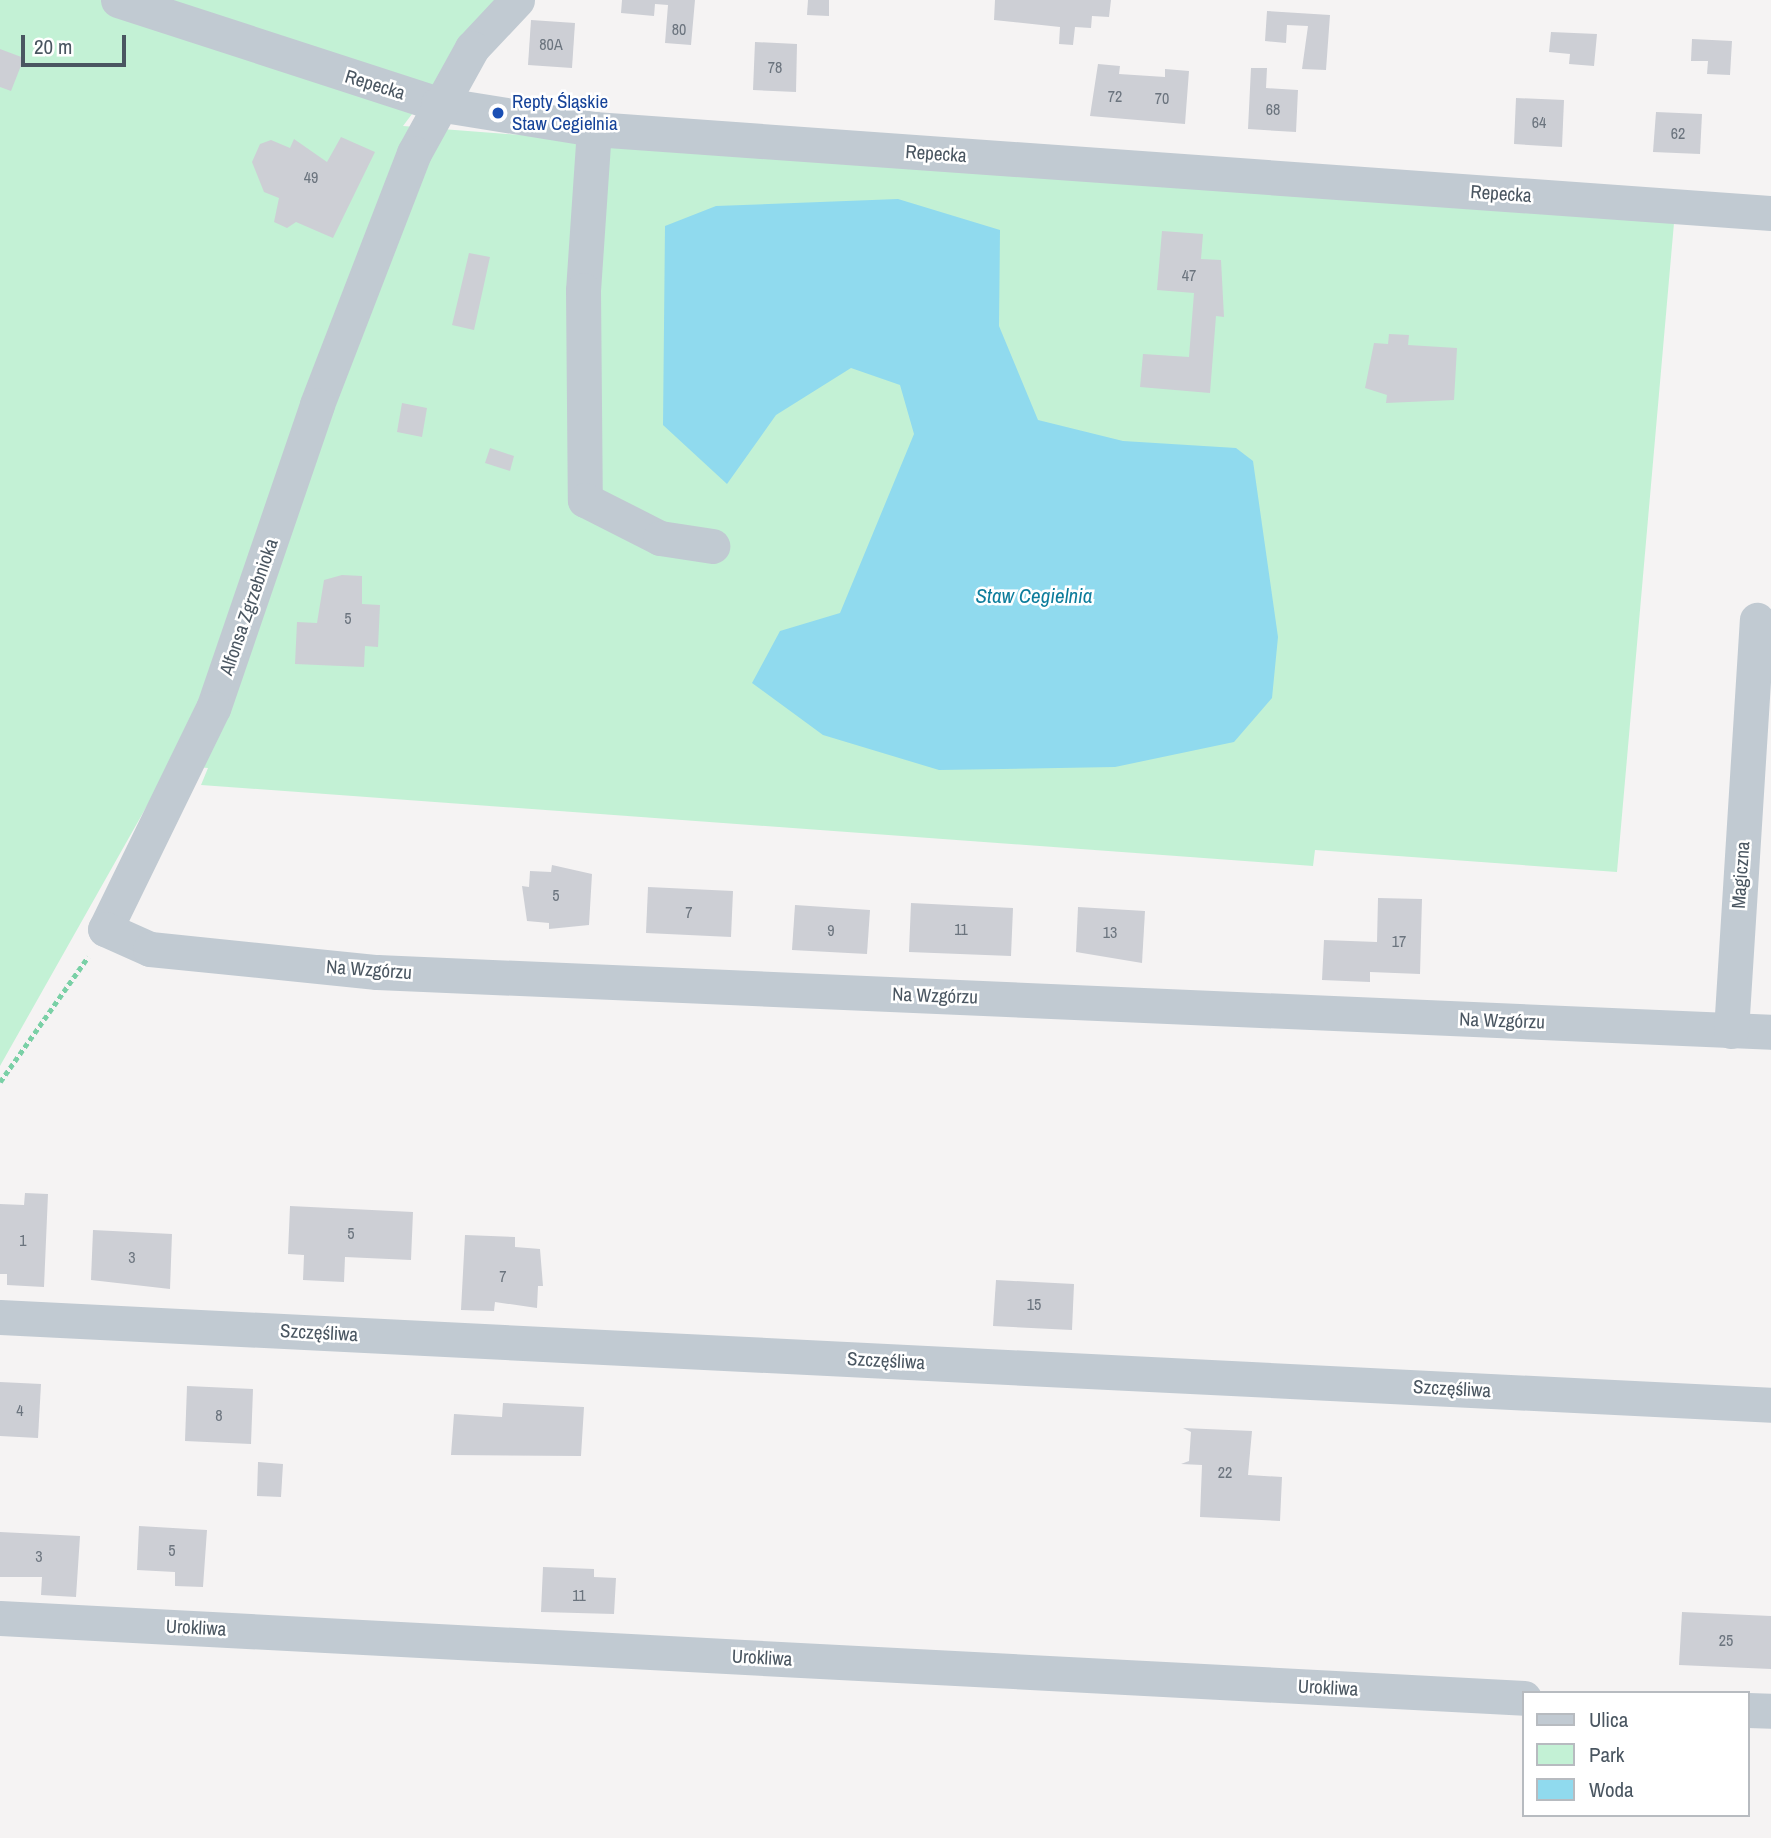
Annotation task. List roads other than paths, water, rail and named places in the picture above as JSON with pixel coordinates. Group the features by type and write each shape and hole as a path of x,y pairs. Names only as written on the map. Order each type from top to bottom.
{"street":[{"name":"Repecka","path":"118,0 438,104 594,129 1771,213"},
{"name":"Alfonsa Zgrzebnioka","path":"105,929 213,708 317,405 438,104 472,48 517,0"},
{"path":"594,129 583,302 585,500 660,538 712,546"},
{"name":"Magiczna","path":"1731,1031 1761,720 1757,620"},
{"name":"Na Wzgórzu","path":"105,929 150,948 377,972 1771,1032"},
{"name":"Szczęśliwa","path":"0,1317 1771,1405"},
{"name":"Urokliwa","path":"0,1618 1522,1698"},
{"path":"1750,1710 1771,1711"}],"water":[{"name":"Staw Cegielnia","path":"898,199 1000,230 999,326 1038,420 1123,441 1236,448 1253,461 1278,637 1272,698 1234,742 1115,767 939,770 823,735 752,683 780,631 840,613 914,434 900,385 851,368 776,415 727,484 663,425 665,226 716,206"}],"place":[{"name":"Repty Śląskie Staw Cegielnia","path":"498,113"}]}
